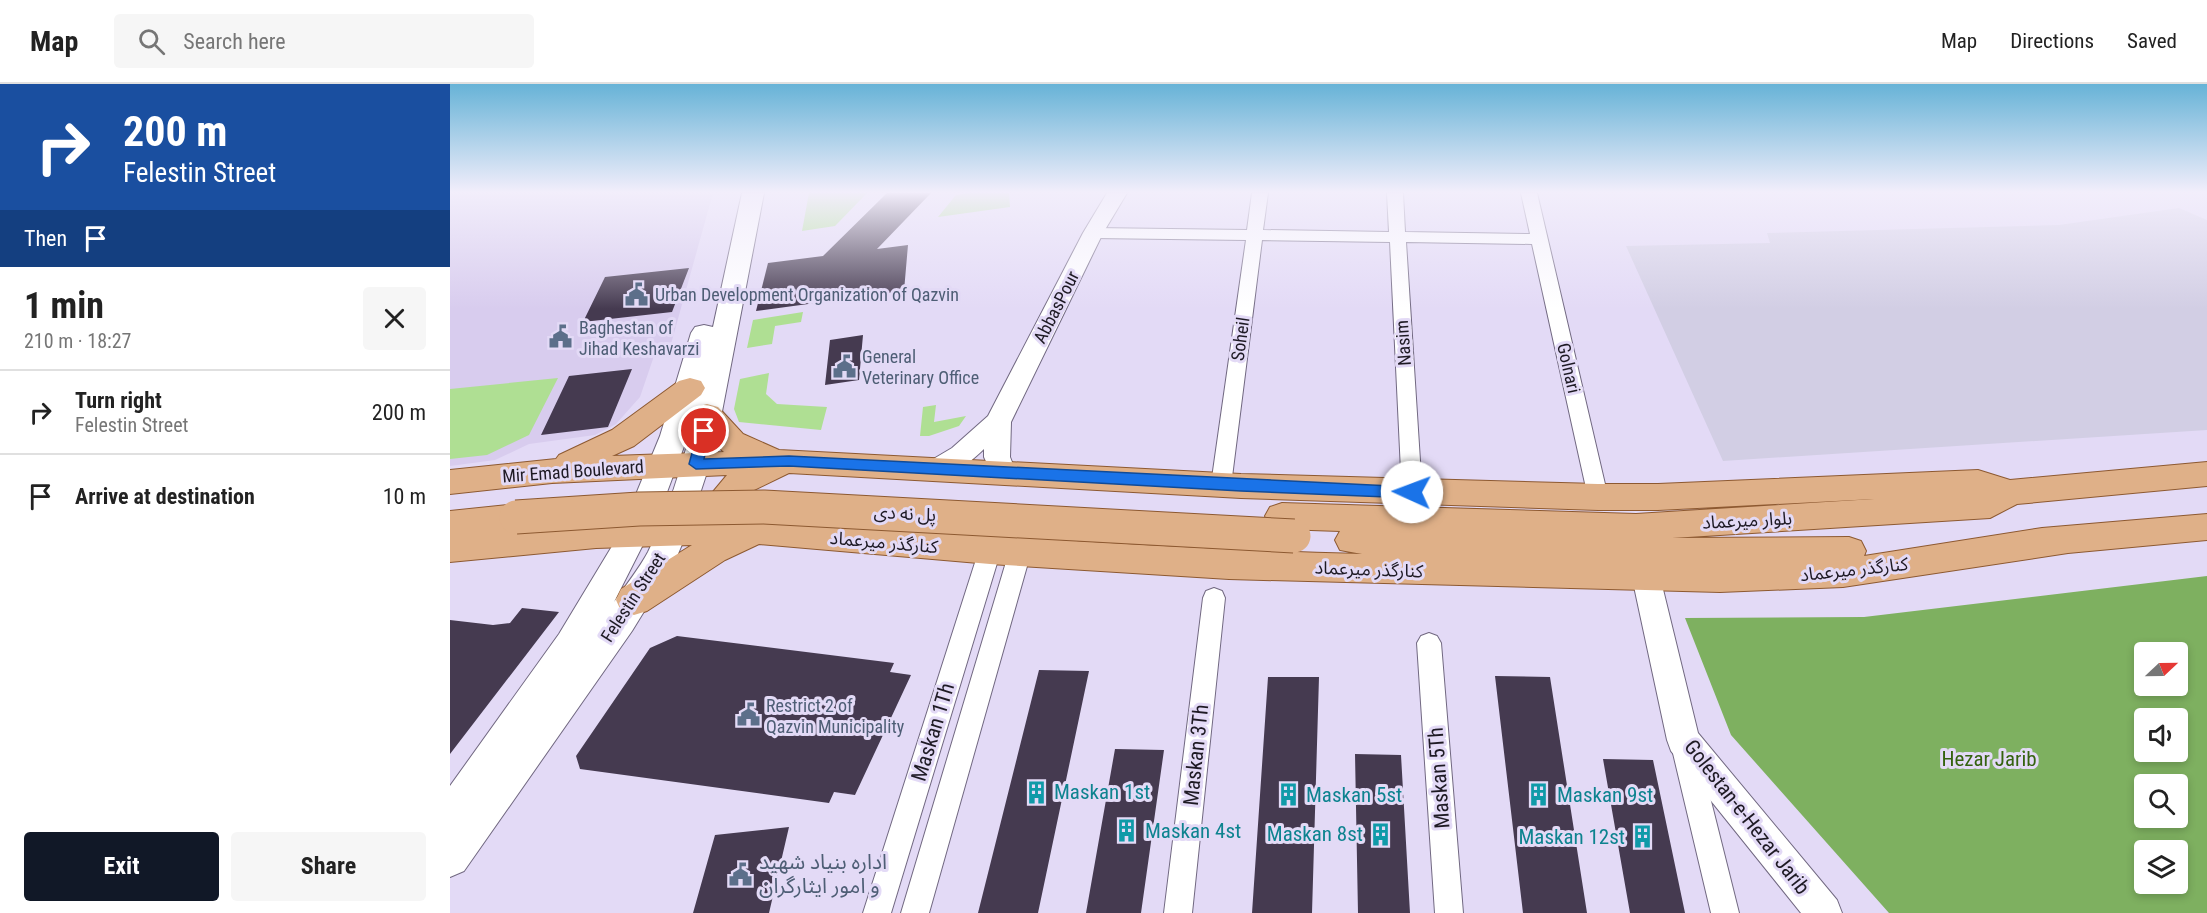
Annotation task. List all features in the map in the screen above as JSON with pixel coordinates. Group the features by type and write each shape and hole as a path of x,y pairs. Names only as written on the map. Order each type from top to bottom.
{"main road":[{"name":"Felestin Street","path":"450,817 539,694 634,533 690,388 730,232"},
{"name":"Felestin Street","path":"450,857 634,600 659,561 673,530 696,464 745,232"},
{"path":"552,471 623,438 690,388"},
{"path":"706,414 718,431 731,443 760,456 789,461"},
{"path":"756,530 727,512 724,500 729,492 750,476 789,461"},
{"path":"696,464 789,461 1221,485 1598,497 1658,498 1978,482 2010,492"},
{"name":"Mir Emad Boulevard","path":"450,482 552,471 696,464"},
{"path":"450,524 521,517 561,521 585,501 588,494 585,483 552,471"},
{"name":"بلوار میرعماد","path":"1288,526 1636,526 1990,506 2010,492 2207,474"},
{"path":"450,503 521,517 634,533 673,530"},
{"name":"پل نه دی","path":"521,517 639,509 764,507 1288,526"},
{"path":"450,548 521,517"},
{"name":"بلوار میرعماد","path":"1288,526 1415,545 1654,551 1917,550 2064,541 2207,527"},
{"name":"کنارگذر میرعماد","path":"673,530 756,530 1005,551 1229,565 1720,578 1843,573 2064,541"},
{"path":"634,600 713,550 756,530"}],"street":[{"name":"Soheil","path":"1221,485 1254,232"},
{"name":"Nasim","path":"1396,232 1412,492"},
{"name":"Golnari","path":"1537,232 1598,497"},
{"path":"1093,233 1539,239"},
{"name":"AbbasPour","path":"998,422 1093,233"},
{"path":"939,468 961,455 998,422"},
{"path":"998,422 997,457 1003,472"},
{"name":"Maskan 1Th","path":"877,913 953,669 1005,551"},
{"name":"Maskan 1Th","path":"915,913 984,669 1005,551"},
{"name":"Golestan-e-Hezar Jarib","path":"1646,577 1683,740 1824,913"},
{"name":"Maskan 3Th","path":"1178,913 1214,598"},
{"name":"Maskan 5Th","path":"1429,643 1449,913"},
{"path":"953,669 984,669"},
{"path":"1683,740 1725,913"}],"shaded area":[{"name":"Baghestan of Jihad Keshavarzi","path":"450,232 702,232 671,344 654,356 640,397 616,424 595,435 529,444 495,460 450,466"},
{"path":"2207,232 2207,430 1723,461 1626,246 1770,243 1767,233"}],"green space":[{"path":"803,312 801,322 775,326 772,344 747,348 753,320"},
{"path":"769,373 766,394 777,404 827,407 821,430 739,422 734,409 740,379"},
{"path":"558,378 529,435 487,455 450,459 450,389"},
{"path":"936,405 934,422 966,416 959,426 929,436 920,436 923,407"},
{"name":"Hezar Jarib","path":"2207,576 2207,913 1889,913 1731,735 1685,618 1864,617"}],"building":[{"path":"848,232 894,232 877,249 908,245 904,291 756,311 768,263 823,256"},
{"name":"Urban Development Organization of Qazvin","path":"689,268 672,312 583,322 605,277"},
{"name":"General Veterinary Office","path":"863,335 859,380 825,385 830,340"},
{"path":"632,369 608,427 541,435 569,376"},
{"path":"522,608 559,612 450,754 450,620 493,625 510,623"},
{"name":"Restrict 2 of Qazvin Municipality","path":"677,636 894,663 890,672 911,675 855,795 834,792 829,803 580,769 576,756 650,648"},
{"name":"Maskan 1st","path":"1039,670 1089,671 1038,913 978,913"},
{"name":"Maskan 9st","path":"1495,676 1550,677 1587,913 1523,913"},
{"name":"Maskan 5st","path":"1268,677 1319,677 1312,913 1252,913"},
{"name":"Maskan 4st","path":"1115,749 1164,750 1141,913 1086,913"},
{"name":"Maskan 8st","path":"1355,754 1401,755 1410,913 1358,913"},
{"name":"Maskan 12st","path":"1603,759 1653,760 1685,913 1630,913"},
{"name":"اداره بنیاد شهید و امور ایثارگران","path":"789,827 769,913 693,913 715,835"}],"place":[{"name":"Urban Development Organization of Qazvin","path":"637,294"},
{"name":"Baghestan of Jihad Keshavarzi","path":"561,337"},
{"name":"General Veterinary Office","path":"844,366"},
{"name":"Restrict 2 of Qazvin Municipality","path":"748,715"},
{"name":"Maskan 1st","path":"1036,792"},
{"name":"Maskan 5st","path":"1288,795"},
{"name":"Maskan 9st","path":"1539,795"},
{"name":"Maskan 4st","path":"1127,831"},
{"name":"Maskan 8st","path":"1381,834"},
{"name":"Maskan 12st","path":"1643,837"},
{"name":"اداره بنیاد شهید و امور ایثارگران","path":"741,874"}],"route":[{"path":"704,431 696,464 789,461 1241,486 1412,492"}]}
